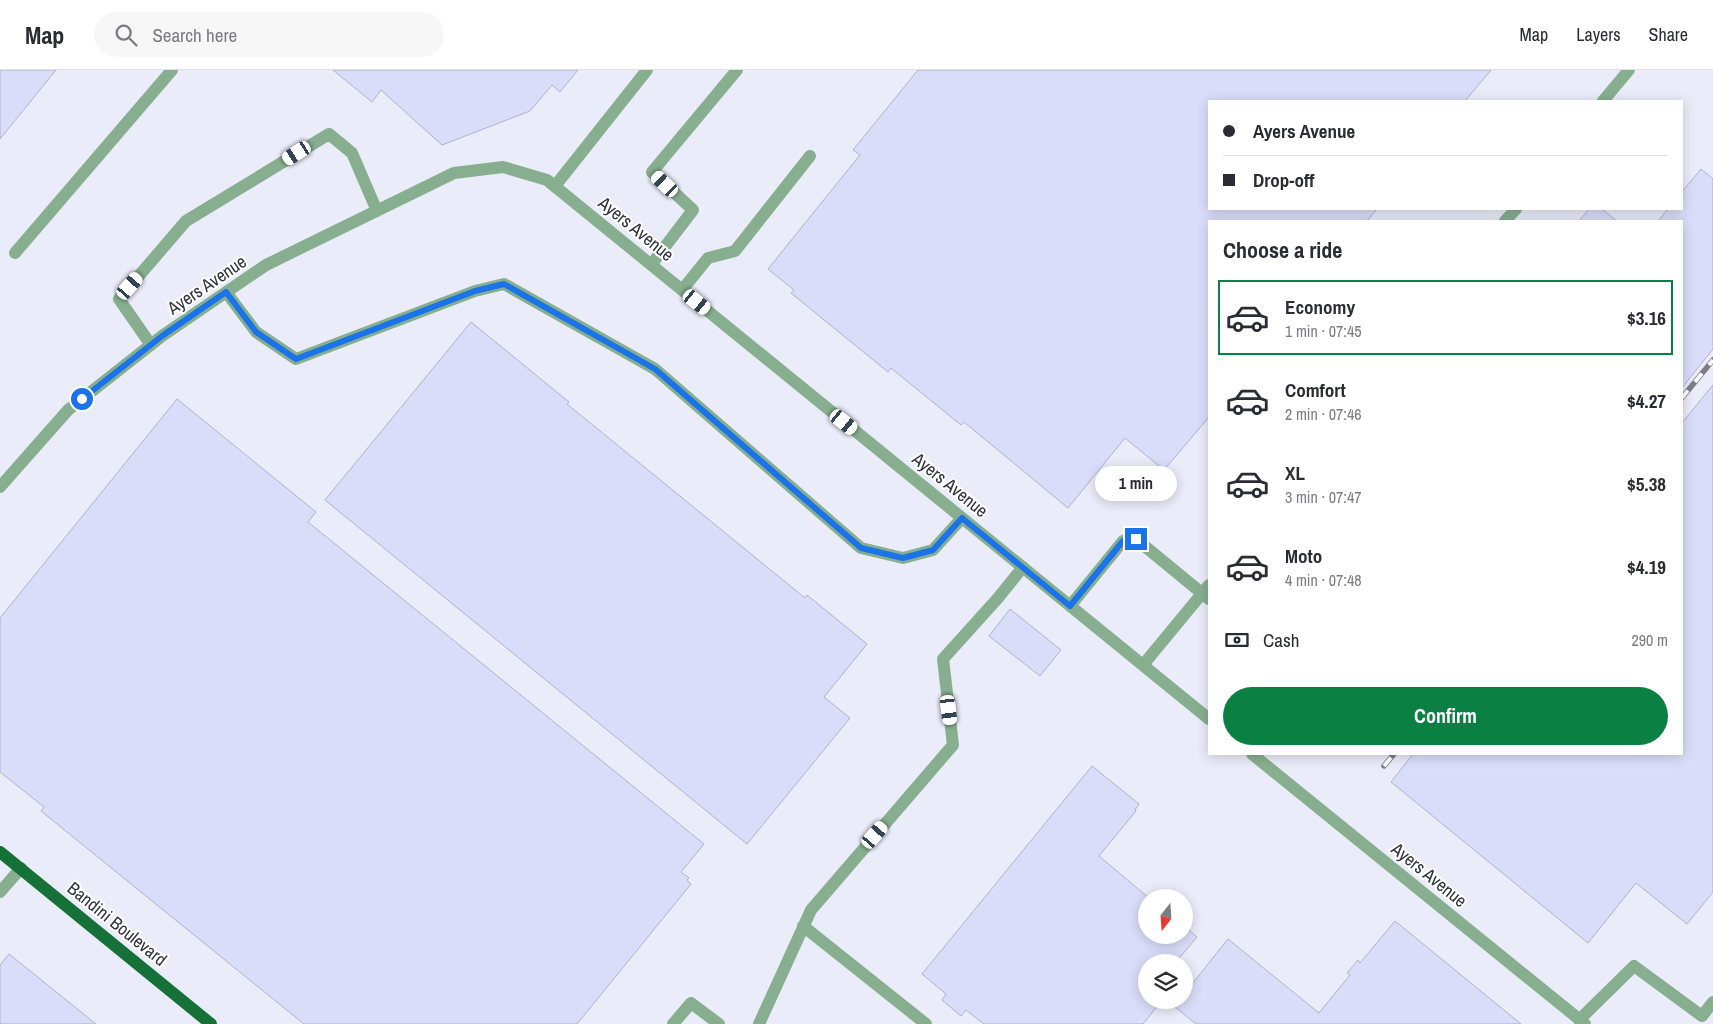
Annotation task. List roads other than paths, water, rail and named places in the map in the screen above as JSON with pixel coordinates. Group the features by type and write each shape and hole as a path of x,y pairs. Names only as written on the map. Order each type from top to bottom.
{"main road":[{"name":"Bandini Boulevard","path":"0,852 211,1024"}],"street":[{"path":"15,253 172,70"},
{"path":"554,186 647,70"},
{"path":"651,265 693,210 652,172 737,70"},
{"path":"1604,100 1629,70"},
{"path":"151,345 119,300 186,221 329,134 352,153 377,211"},
{"path":"682,290 708,258 735,251 810,156"},
{"name":"Ayers Avenue","path":"0,487 68,410 151,345 266,266 454,173 503,167 547,180 1208,718"},
{"path":"1506,220 1515,210"},
{"path":"226,292 256,332 296,359 475,291 504,284 655,369 861,548 903,558 933,550 962,518"},
{"path":"1070,606 1123,541 1129,538 1136,539 1206,592 1143,665"},
{"path":"759,1024 811,910 953,745 943,659 1023,567"},
{"name":"Ayers Avenue","path":"1253,755 1582,1022"},
{"path":"0,892 21,868"},
{"path":"803,926 926,1024"},
{"path":"1582,1022 1634,966 1702,1016 1713,1002"},
{"path":"673,1024 692,1003 719,1024"}],"railway":[{"path":"1683,397 1713,360"},
{"path":"1384,766 1393,755"}]}
